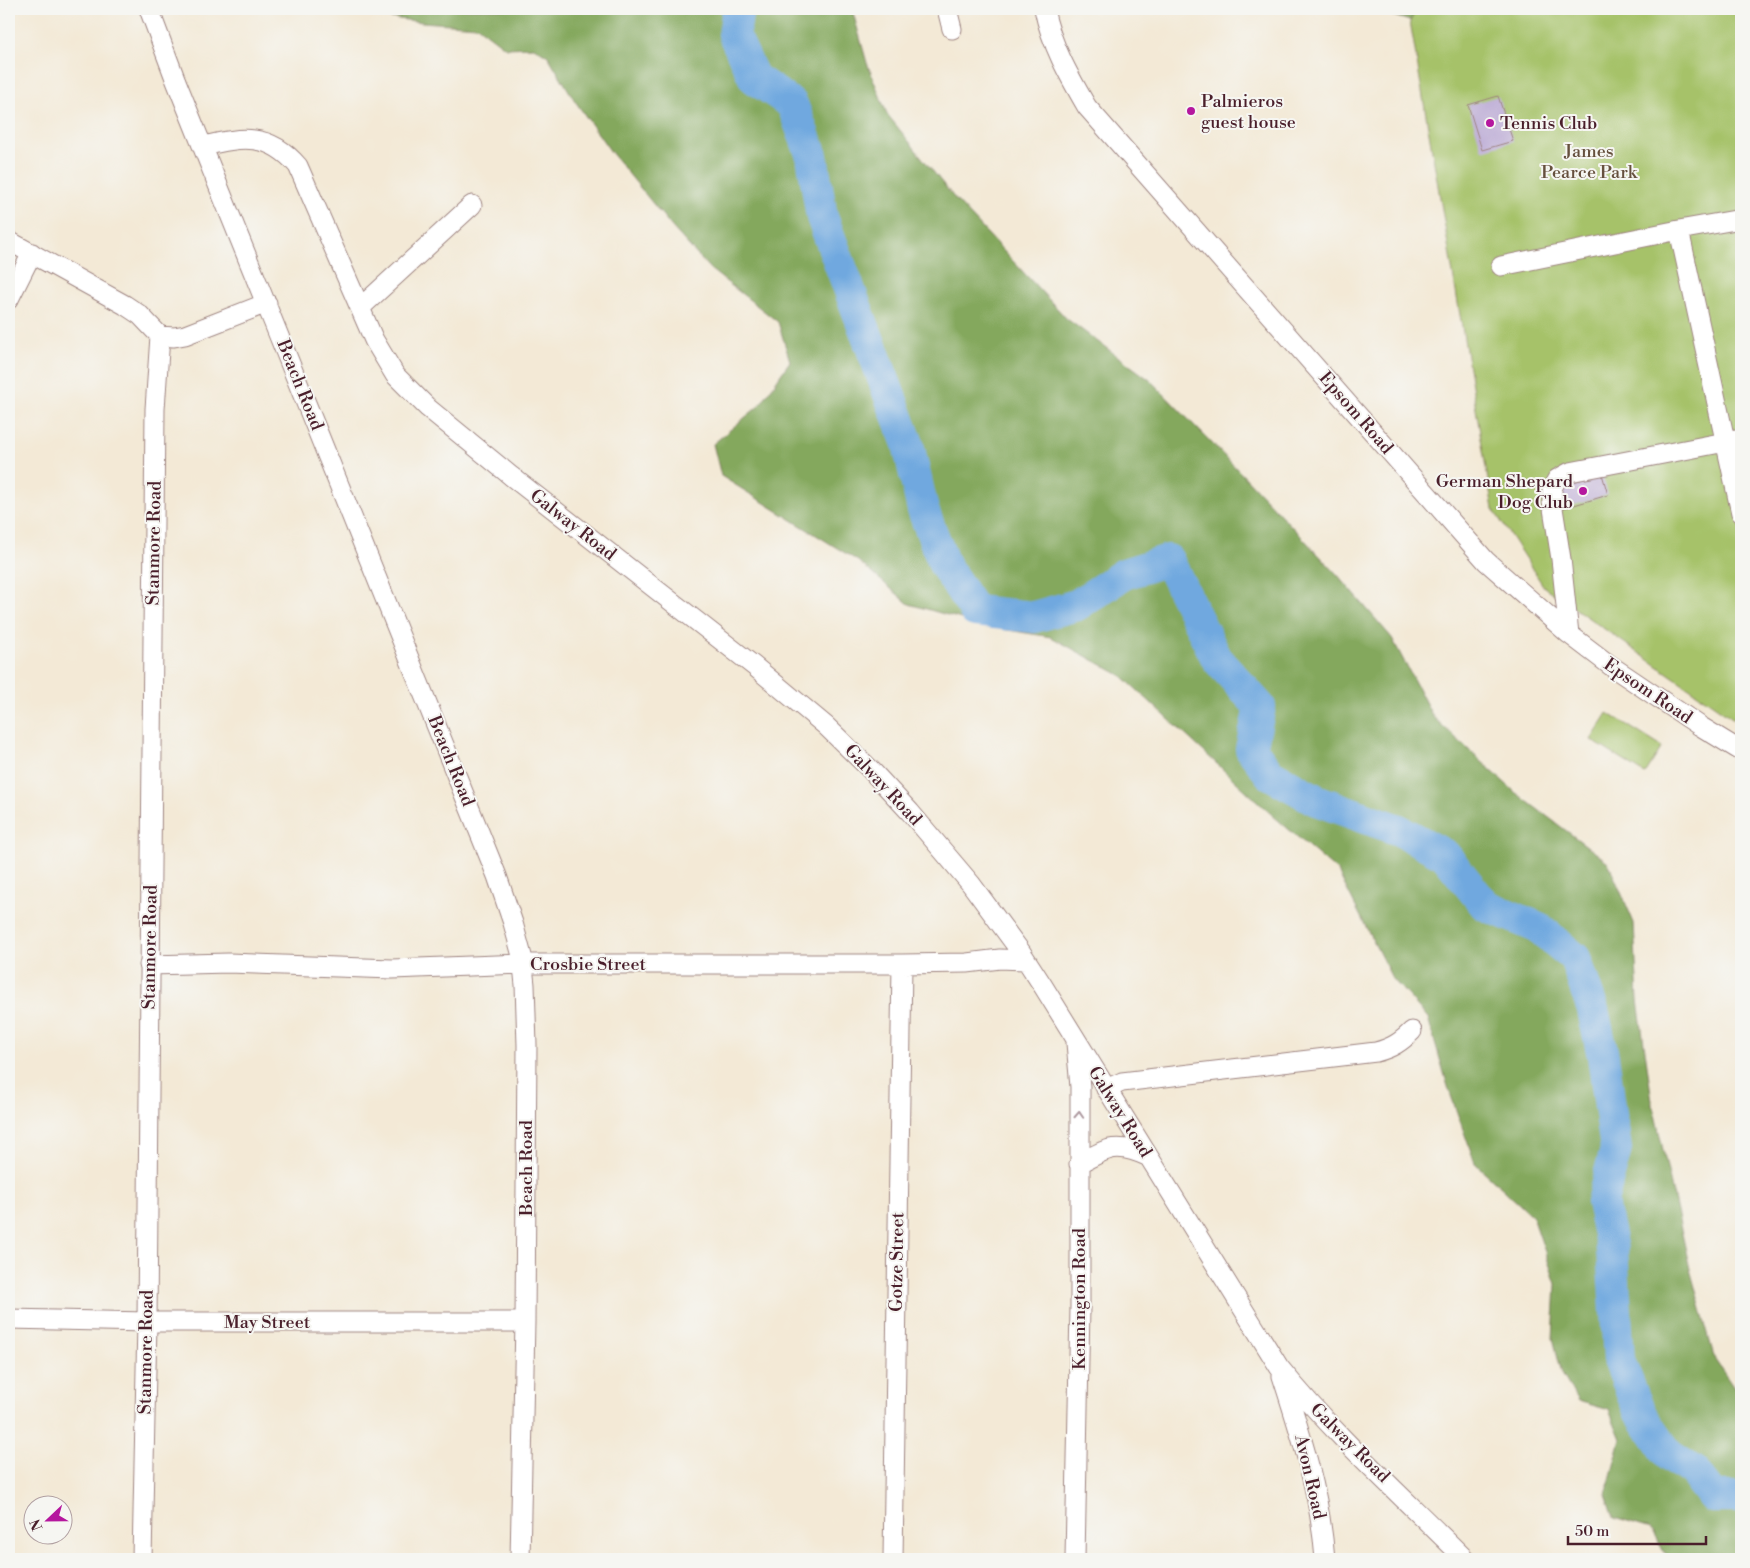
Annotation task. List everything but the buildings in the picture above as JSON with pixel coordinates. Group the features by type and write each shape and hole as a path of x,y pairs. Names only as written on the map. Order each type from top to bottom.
{"street":[{"name":"Beach Road","path":"149,9 514,922 523,964 527,1045 525,1322 520,1559"},
{"path":"948,9 952,30"},
{"name":"Epsom Road","path":"1044,9 1055,45 1064,66 1087,107 1486,561 1569,634 1627,677 1741,751"},
{"name":"Galway Road","path":"203,146 251,138 273,144 290,156 298,166 374,340 395,375 428,408 511,476 754,666 850,749 934,840 971,884 1026,960 1279,1367 1303,1396 1465,1559"},
{"path":"360,308 472,205"},
{"path":"1501,266 1741,219"},
{"path":"1678,230 1734,441 1741,513"},
{"path":"9,241 125,305 140,315 160,336 174,337 185,335 267,303"},
{"path":"9,299 32,253"},
{"name":"Stanmore Road","path":"142,1559 147,1322 155,408 160,336"},
{"path":"1569,634 1562,559 1552,502 1552,488 1557,479 1570,472 1734,441"},
{"name":"Crosbie Street","path":"149,964 229,963 392,969 523,964 902,964 967,963 1000,959 1026,960"},
{"name":"Gotze Street","path":"893,1559 902,964"},
{"path":"1106,1089 1122,1082 1376,1052 1391,1048 1412,1031"},
{"name":"Kennington Road","path":"1075,1559 1080,1307 1080,1087 1076,1040"},
{"path":"1079,1164 1099,1152 1119,1147 1149,1157"},
{"name":"May Street","path":"9,1319 147,1322 525,1322"},
{"name":"Avon Road","path":"1279,1367 1315,1486 1325,1559"}],"green space":[{"path":"358,9 852,9 867,63 887,114 956,200 1067,319 1150,380 1336,573 1392,638 1433,717 1516,793 1608,862 1634,923 1638,1000 1652,1101 1690,1269 1715,1360 1741,1398 1741,1559 1668,1559 1651,1529 1614,1518 1606,1494 1621,1439 1609,1410 1578,1401 1562,1374 1553,1338 1556,1284 1533,1217 1475,1163 1449,1090 1428,1018 1392,978 1338,872 1271,814 1122,676 1051,637 989,627 909,604 858,561 721,476 713,444 760,405 790,361 778,322 710,269 672,227 611,152 575,101 548,56 534,47 506,48 477,26 422,22 361,14"},
{"path":"1371,9 1417,9 1410,21"},
{"name":"James Pearce Park","path":"1417,9 1741,9 1741,724 1544,587 1493,509 1410,21"},
{"path":"1608,713 1662,747 1645,774 1591,740"}],"waterway":[{"path":"738,9 734,35 754,78 792,104 812,156 822,217 908,444 923,510 944,564 975,611 1034,617 1077,605 1124,574 1168,560 1217,659 1260,707 1251,749 1270,774 1316,800 1399,830 1445,855 1485,905 1539,928 1575,958 1593,1010 1603,1056 1616,1149 1602,1202 1612,1249 1619,1360 1640,1413 1669,1455 1694,1472 1713,1497 1741,1497"}],"place":[{"name":"Palmieros guest house","path":"1191,111"},
{"name":"Tennis Club","path":"1490,123"},
{"name":"German Shepard Dog Club","path":"1583,491"}]}
